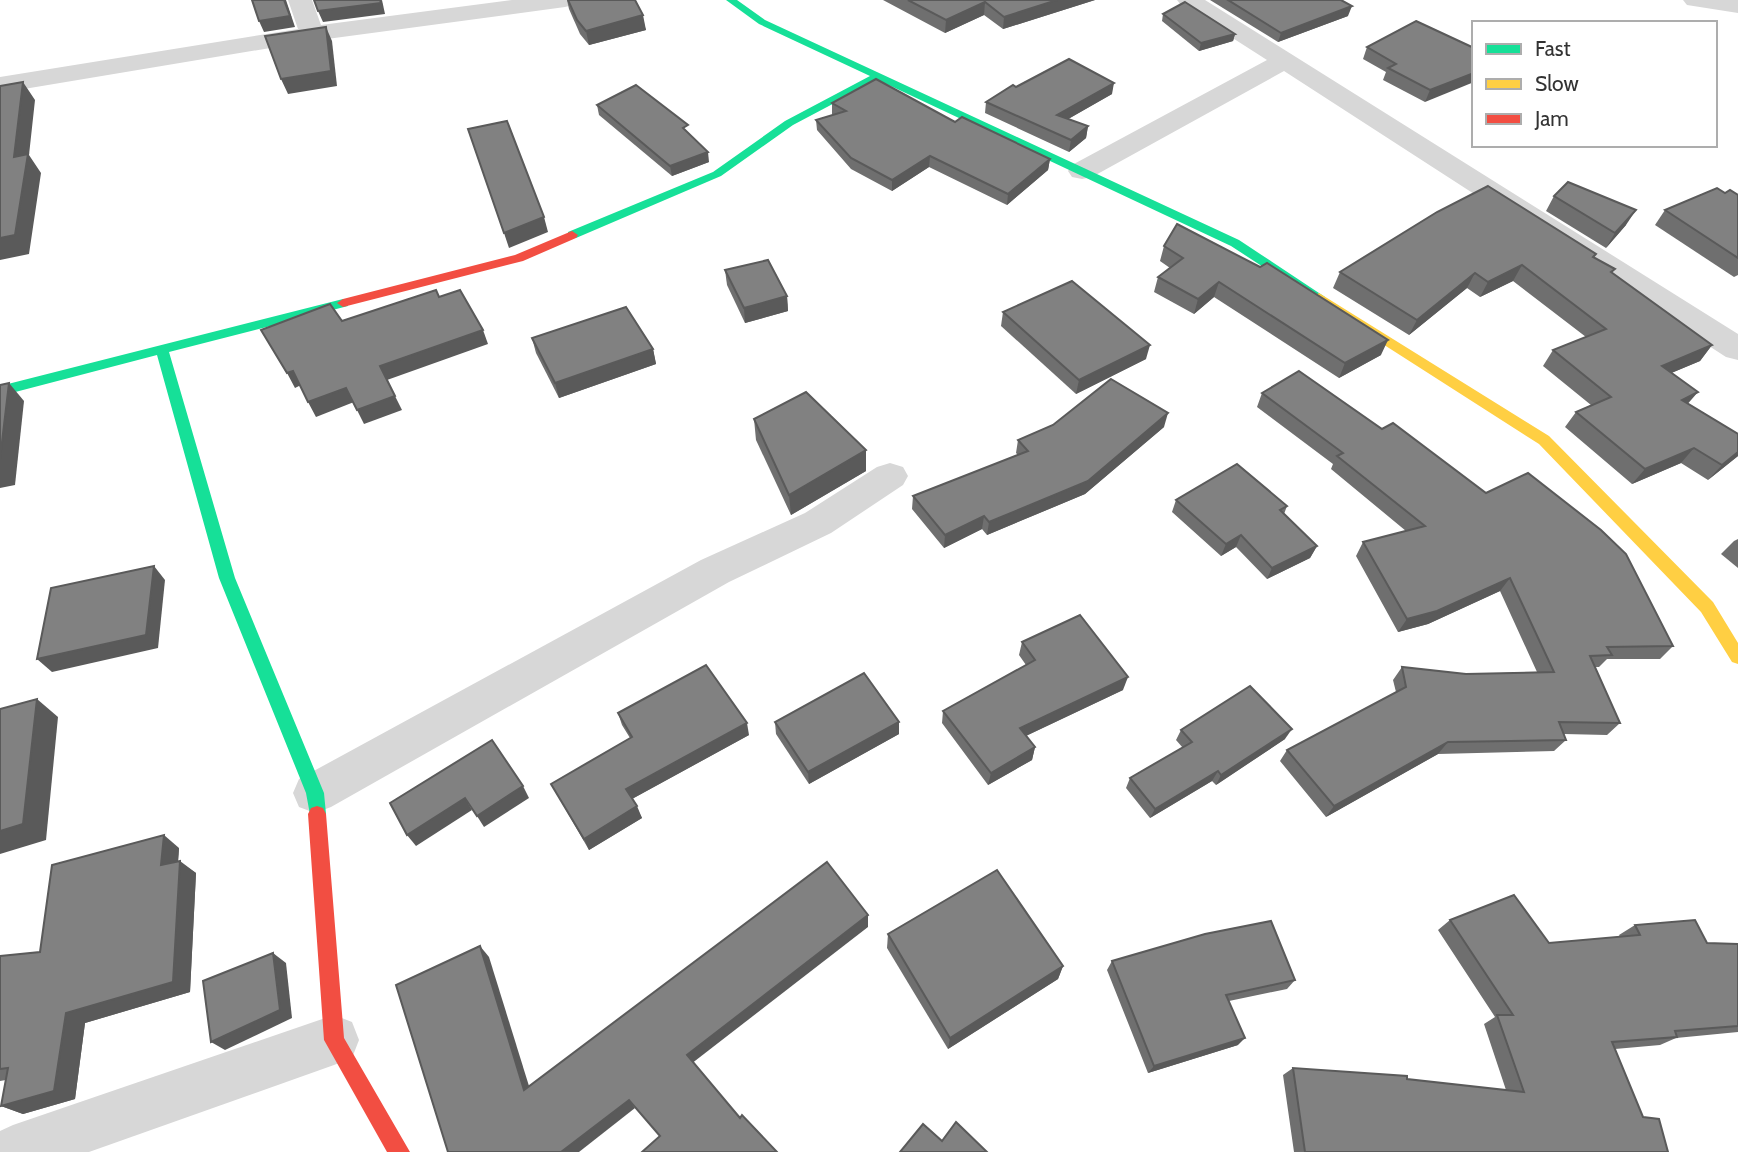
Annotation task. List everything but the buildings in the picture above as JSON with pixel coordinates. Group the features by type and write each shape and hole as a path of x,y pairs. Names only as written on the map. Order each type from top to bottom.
{"street":[{"path":"300,0 312,34"},
{"path":"0,85 312,34 565,0"},
{"path":"731,0 762,22 1235,243 1544,440 1707,607 1738,657"},
{"path":"1189,0 1738,349"},
{"path":"1695,0 1738,6"},
{"path":"1082,171 1284,61"},
{"path":"0,391 519,258 717,174 789,123 878,76"},
{"path":"162,350 227,578 315,793 334,1040 399,1152"},
{"path":"315,793 715,571 818,523 890,476"},
{"path":"13,1152 334,1040"}],"traffic: fast":[{"path":"731,0 762,22 1235,243 1319,297"},
{"path":"572,235 717,174 789,123 878,76"},
{"path":"0,391 343,303"},
{"path":"162,350 227,578 315,793 317,814"}],"traffic: slow":[{"path":"1319,297 1544,440 1707,607 1738,657"}],"traffic: jam":[{"path":"343,303 519,258 572,235"},
{"path":"317,814 334,1040 399,1152"}]}
